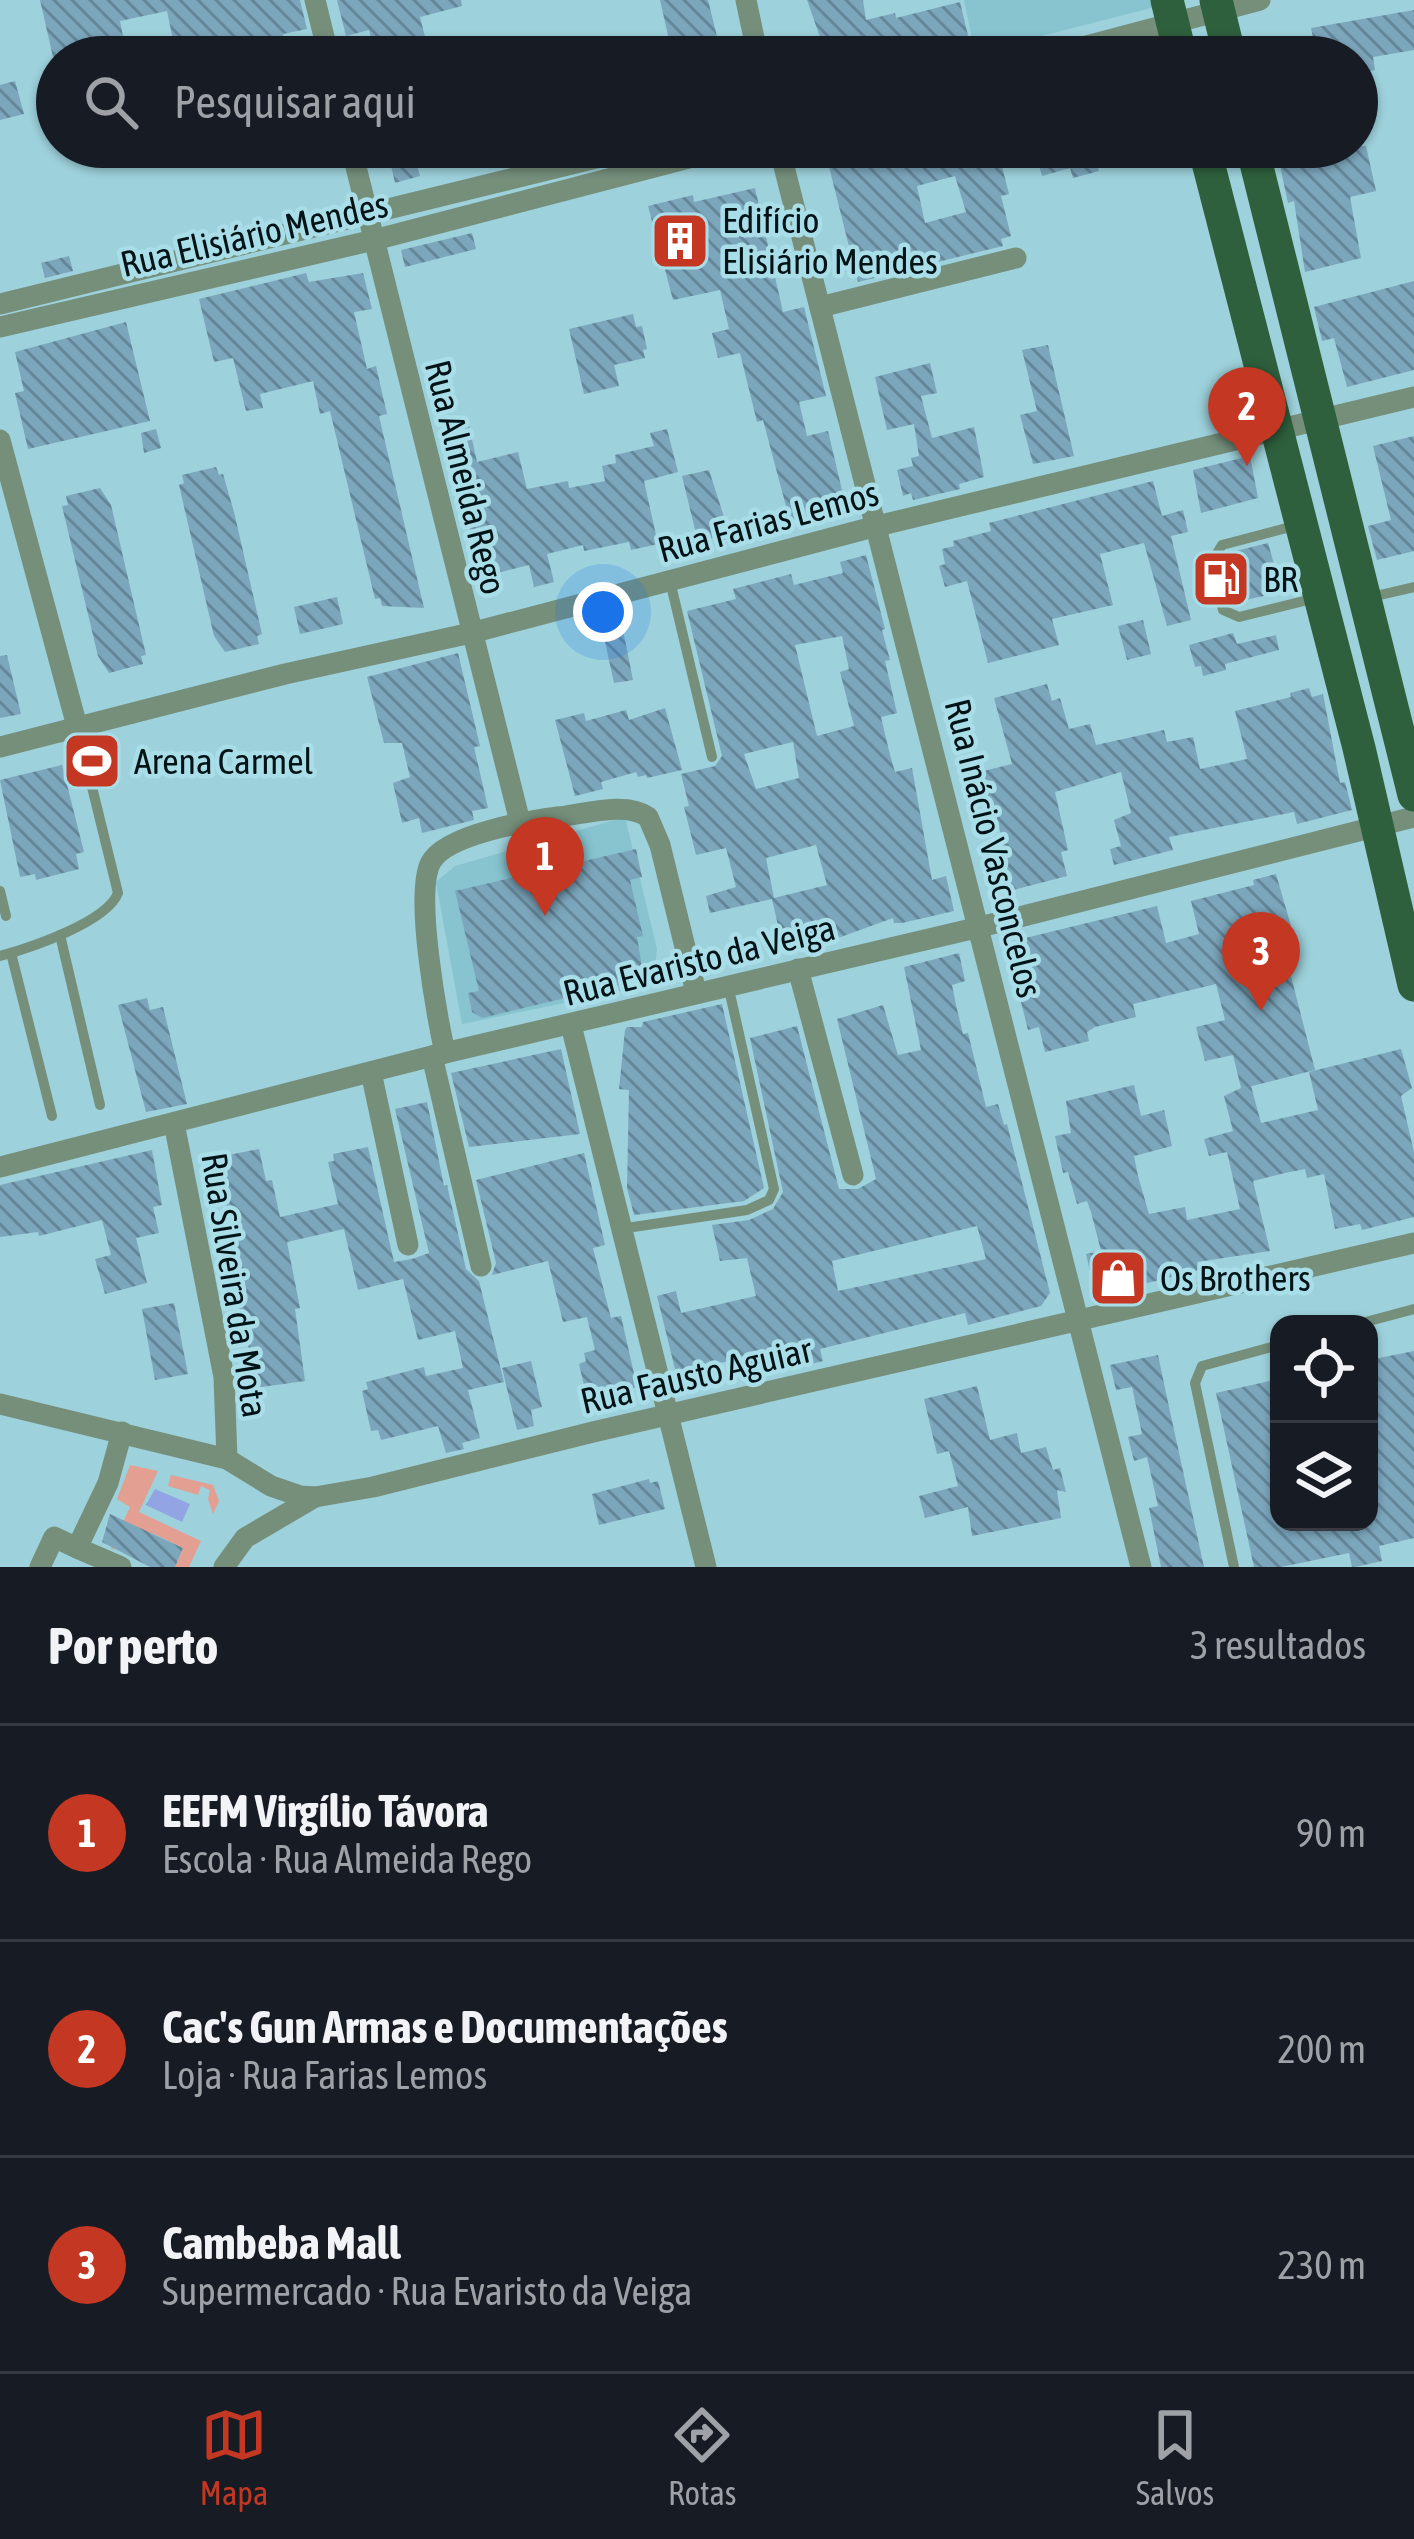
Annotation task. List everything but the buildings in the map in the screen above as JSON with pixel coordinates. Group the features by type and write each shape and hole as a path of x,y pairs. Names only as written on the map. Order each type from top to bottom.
{"main road":[{"path":"1217,6 1225,36"},
{"path":"1209,168 1409,942 1414,985"},
{"path":"1257,168 1414,795"}],"street":[{"path":"315,0 324,36"},
{"path":"746,0 754,36"},
{"path":"1103,36 1170,12 1260,0"},
{"name":"Rua Almeida Rego","path":"356,168 520,822"},
{"name":"Rua Elisiário Mendes","path":"0,304 374,240 587,168"},
{"name":"Rua Elisiário Mendes","path":"0,327 368,217 621,168"},
{"name":"Rua Inácio Vasconcelos","path":"784,168 1141,1567"},
{"path":"820,307 1016,258"},
{"name":"Rua Farias Lemos","path":"0,748 78,730 283,664 471,634 877,526 1414,397"},
{"path":"0,440 78,730"},
{"path":"481,1266 438,1055 428,931 431,863 443,849 520,822 626,809 648,817 660,845 696,992"},
{"name":"Rua Evaristo da Veiga","path":"0,1167 1414,817"},
{"path":"798,969 853,1174"},
{"path":"571,1025 706,1567"},
{"path":"371,1072 408,1245"},
{"name":"Rua Silveira da Mota","path":"174,1123 224,1377 227,1459"},
{"name":"Rua Fausto Aguiar","path":"0,1404 227,1459 271,1486 315,1497 1414,1243"},
{"path":"77,1548 107,1483 122,1432"},
{"path":"224,1567 245,1538 315,1497"},
{"path":"40,1567 54,1537 121,1567"}],"lane":[{"path":"1301,525 1222,545 1216,551 1211,563 1223,610 1239,617 1320,598"},
{"path":"670,581 712,757"},
{"path":"1364,598 1414,587"},
{"path":"52,1116 6,954 60,934 114,904 118,893 78,730"},
{"path":"0,891 6,916"},
{"path":"60,934 100,1105"},
{"path":"620,1229 747,1210 769,1200 774,1189 728,985"},
{"path":"1378,1319 1414,1309"},
{"path":"1234,1567 1197,1372 1202,1366 1270,1347"}],"shaded area":[{"path":"964,0 1153,0 1155,7 1042,36 971,36"},
{"path":"625,817 657,949 653,985 462,1024 436,882 455,866"},
{"path":"130,1465 158,1471 139,1512 201,1541 189,1567 175,1567 183,1548 154,1534 125,1528 114,1550 111,1548 130,1507 117,1499"},
{"path":"171,1475 213,1485 219,1501 213,1514 210,1490 201,1486 198,1495 168,1486"}],"water":[{"path":"155,1489 190,1504 182,1522 146,1505"}],"place":[{"name":"Edifício Elisiário Mendes","path":"680,241"},
{"name":"Cac's Gun Armas e Documentações","path":"1247,466"},
{"name":"BR","path":"1221,579"},
{"name":"Arena Carmel","path":"92,761"},
{"name":"EEFM Virgílio Távora","path":"545,916"},
{"name":"Cambeba Mall","path":"1261,1011"},
{"name":"Os Brothers","path":"1118,1278"}]}
